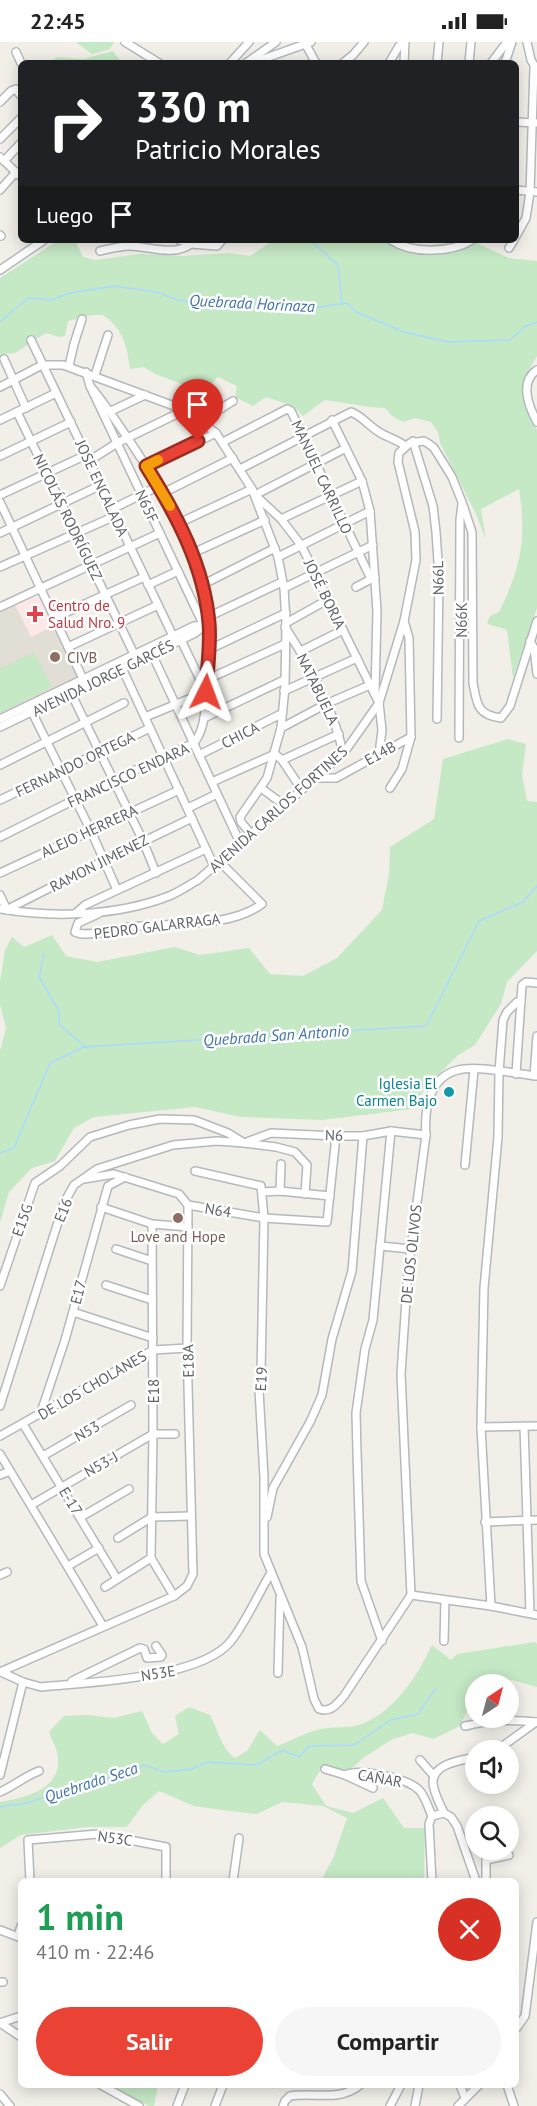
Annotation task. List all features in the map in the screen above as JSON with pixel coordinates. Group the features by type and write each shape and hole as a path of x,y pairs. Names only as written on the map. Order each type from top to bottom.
{"street":[{"path":"125,42 154,60"},
{"path":"233,60 249,42"},
{"path":"250,60 276,42"},
{"path":"347,60 364,42"},
{"path":"391,60 399,46 405,42"},
{"path":"404,60 405,42"},
{"path":"437,60 439,42"},
{"path":"469,60 471,42"},
{"path":"493,60 507,42"},
{"path":"507,60 512,42"},
{"path":"519,231 526,218 534,192 536,68 529,54 527,42"},
{"path":"259,60 308,43 315,60"},
{"path":"16,52 20,60"},
{"path":"0,102 10,91 16,89 18,92"},
{"path":"0,140 18,121"},
{"path":"519,122 535,123"},
{"path":"18,146 2,159 18,174"},
{"path":"0,190 18,176"},
{"path":"519,190 534,192"},
{"path":"0,270 40,243"},
{"path":"188,243 217,246 220,243"},
{"path":"398,243 421,249 456,247 465,243"},
{"path":"421,249 422,243"},
{"path":"509,248 512,243"},
{"path":"100,251 129,246 174,250 184,249 191,244"},
{"path":"69,366 82,319"},
{"path":"95,375 108,335"},
{"name":"JOSE ENCALADA","path":"31,340 172,636"},
{"path":"4,359 26,408"},
{"path":"0,387 42,365 58,364 95,375 185,410 216,433 254,492 278,557 286,625 281,728 275,754 267,778 240,817 241,822 251,834"},
{"path":"537,370 527,382 527,394 537,422"},
{"path":"86,372 90,386"},
{"name":"FRANCISCO ENDARA","path":"0,837 194,743 201,735 206,692 207,622 202,585 193,553 159,486 111,411 90,386"},
{"name":"N65F","path":"90,386 178,571 207,622"},
{"path":"0,420 56,393"},
{"path":"111,411 145,395"},
{"path":"201,421 233,401"},
{"name":"MANUEL CARRILLO","path":"223,442 287,409 293,414 358,554 373,578 377,611 375,694"},
{"path":"0,495 88,458 185,410"},
{"name":"NICOLÁS RODRÍGUEZ","path":"17,412 134,654"},
{"path":"240,469 348,412 354,413 382,434 397,439 405,446 413,441 424,441 434,448 452,477 472,532 473,683 477,706 488,716 501,718 510,706 537,621"},
{"path":"332,420 362,481 370,511 373,578 356,587"},
{"path":"0,456 71,422"},
{"path":"146,466 216,433"},
{"name":"N66L","path":"413,441 433,506 436,532 439,577 437,719"},
{"name":"AVENIDA CARLOS FORTINES","path":"2,910 76,913 104,911 170,896 198,880 241,845 343,754 379,703 404,621 416,560 415,532 398,462 399,453 405,446"},
{"path":"179,523 254,492 346,448"},
{"path":"163,493 233,458"},
{"path":"280,519 362,481"},
{"path":"0,533 101,485"},
{"path":"0,567 24,554 76,533 159,486"},
{"name":"JOSÉ BORJA","path":"254,492 301,545 379,703"},
{"path":"0,502 84,682"},
{"name":"N66K","path":"459,738 462,502"},
{"path":"278,557 370,511"},
{"path":"193,553 265,520"},
{"path":"0,607 160,533"},
{"path":"207,622 283,585 358,554 373,545"},
{"path":"202,585 275,548"},
{"path":"148,585 178,571"},
{"path":"54,618 144,577"},
{"path":"286,625 329,599"},
{"path":"68,646 158,605"},
{"path":"208,650 286,613"},
{"path":"390,788 402,769 411,737 409,638 404,621"},
{"name":"AVENIDA JORGE GARCÉS","path":"0,727 30,708 84,682 134,654 207,622"},
{"name":"AVENIDA JORGE GARCÉS","path":"0,719 71,693 84,682 122,668 195,633 207,622"},
{"name":"NATABUELA","path":"286,625 326,704 339,734 343,754"},
{"path":"301,651 343,630"},
{"path":"181,640 206,692"},
{"path":"531,641 537,674"},
{"path":"206,680 285,644"},
{"path":"152,654 241,845"},
{"path":"284,691 357,658"},
{"path":"122,668 206,849 217,864"},
{"path":"204,718 284,680"},
{"path":"281,728 326,704 370,685"},
{"name":"FERNANDO ORTEGA","path":"145,717 206,692"},
{"path":"71,693 130,813 156,873"},
{"path":"379,703 382,730 379,754"},
{"path":"0,765 124,704"},
{"path":"30,708 91,831 117,890"},
{"name":"CHICA","path":"199,755 281,714"},
{"name":"FERNANDO ORTEGA","path":"0,800 150,728"},
{"path":"282,760 339,734"},
{"name":"E14B","path":"316,778 336,778 411,737"},
{"path":"275,754 282,760 298,784"},
{"path":"212,782 275,754"},
{"path":"261,788 280,802"},
{"name":"ALEJO HERRERA","path":"0,873 179,789"},
{"path":"188,808 217,794"},
{"name":"RAMON JIMENEZ","path":"2,910 192,818"},
{"path":"76,913 85,905 206,849"},
{"name":"PEDRO GALARRAGA","path":"104,911 82,920 76,926 75,932 85,934 132,927 183,924 227,917 254,909 262,904 217,864"},
{"path":"0,895 2,910"},
{"path":"516,1074 524,983 537,983"},
{"path":"490,1606 481,1427 484,1288 498,1137 503,1020 517,1002 521,1002"},
{"path":"465,1165 474,1070 536,1076 537,1036"},
{"name":"DE LOS OLIVOS","path":"411,1595 401,1374 411,1249 426,1135 424,1116 431,1092 441,1081 455,1070 474,1070"},
{"name":"E15G","path":"0,1286 35,1183 60,1166 90,1137 129,1125 160,1119 194,1120 244,1143"},
{"path":"382,1641 361,1581 356,1413 365,1349 373,1320 391,1131"},
{"name":"N6","path":"244,1143 270,1133 363,1136 391,1131 426,1135"},
{"path":"262,1192 280,1191 330,1196 336,1136"},
{"path":"263,1531 273,1488 310,1422 322,1395 333,1339 352,1270 363,1136"},
{"name":"E16","path":"0,1406 64,1203 74,1185 97,1169 173,1145 217,1141 244,1143"},
{"path":"244,1143 288,1150 302,1158 308,1169 305,1194"},
{"path":"280,1191 281,1164"},
{"name":"E19","path":"195,1170 261,1186 264,1218 259,1390 264,1477 264,1554 302,1647 314,1699 319,1709 327,1710 345,1696 382,1641"},
{"name":"N64","path":"82,1180 114,1174 179,1194 188,1205 264,1218 327,1222 330,1196"},
{"name":"E17","path":"40,1415 65,1340 100,1207 108,1186 124,1177"},
{"name":"E18A","path":"174,1596 187,1586 193,1574 187,1348 188,1205"},
{"path":"100,1207 152,1224 188,1227"},
{"name":"E18","path":"151,1558 152,1224"},
{"path":"380,1246 411,1249"},
{"path":"116,1249 152,1261"},
{"path":"106,1285 152,1300"},
{"path":"73,1312 153,1338"},
{"name":"DE LOS CHOLANES","path":"0,1437 153,1350 187,1348"},
{"name":"N53","path":"43,1456 131,1405"},
{"name":"E-17","path":"23,1424 117,1579"},
{"path":"382,1641 394,1617 411,1595 533,1614 524,1426"},
{"path":"481,1427 537,1426"},
{"name":"N53-J","path":"31,1505 153,1434 175,1434"},
{"path":"0,1454 103,1626"},
{"path":"0,1475 10,1471"},
{"path":"81,1517 129,1489"},
{"path":"118,1538 152,1517 191,1516"},
{"path":"485,1522 537,1520"},
{"path":"68,1566 99,1548"},
{"path":"1,1672 174,1596 151,1558 105,1587"},
{"name":"N53E","path":"1,1672 21,1681 41,1686 185,1669 214,1654 230,1642 271,1573"},
{"path":"278,1673 280,1596"},
{"path":"444,1641 445,1600"},
{"path":"64,1684 140,1648 144,1649 147,1658 158,1659 162,1654 156,1646"},
{"path":"0,1763 21,1681"},
{"path":"0,1775 21,1681"},
{"path":"519,1720 537,1722"},
{"path":"511,1740 537,1722"},
{"path":"444,1814 433,1783 434,1776 441,1768 454,1761 465,1759"},
{"path":"420,1760 434,1776"},
{"path":"325,1769 373,1788"},
{"path":"0,1792 39,1771"},
{"name":"CAÑAR","path":"345,1775 356,1771 409,1783 423,1795 432,1816"},
{"path":"432,1878 429,1824 432,1816 444,1814 451,1817 457,1826 475,1878"},
{"name":"N53C","path":"30,1878 28,1840 98,1834 166,1847 166,1878"},
{"path":"233,1878 239,1838"},
{"path":"486,1860 486,1878"},
{"path":"519,2025 525,2016 537,1922"},
{"path":"0,1930 18,1937"},
{"path":"0,2023 18,2017"},
{"path":"0,2023 18,2035"},
{"path":"106,2088 139,2106"},
{"path":"177,2106 184,2088"},
{"path":"216,2106 222,2088"},
{"path":"284,2106 285,2100 290,2096 335,2097 355,2088"},
{"path":"390,2106 399,2088"},
{"path":"415,2106 418,2088"},
{"path":"461,2088 465,2098"},
{"path":"458,2106 476,2088"},
{"path":"508,2088 514,2106"},
{"path":"0,2094 10,2106"}],"shaded area":[{"name":"Centro de Salud Nro. 9","path":"38,591 55,625 31,637 14,603"},
{"path":"14,603 55,625 80,678 0,716 0,609"}],"green space":[{"path":"76,42 114,42 110,49 92,54"},
{"path":"113,51 120,60 53,60 57,57 83,59"},
{"path":"54,243 76,243 83,257 95,260 140,254 184,256 228,253 250,256 270,243 406,243 422,246 476,243 509,258 537,261 537,356 524,379 528,412 537,430 537,608 513,678 507,630 487,623 490,616 499,612 517,566 522,537 519,489 481,509 486,540 476,514 440,443 438,432 431,422 415,418 403,422 392,416 385,408 325,400 303,416 293,406 266,397 253,406 235,397 237,386 218,377 204,392 155,374 144,367 130,369 120,332 103,315 92,315 68,321 65,336 59,337 46,333 15,353 0,356 0,278"},
{"path":"34,652 52,687 0,713 0,669"},
{"path":"508,739 526,744 522,775 527,801 537,802 537,951 507,982 501,1004 475,1045 457,1056 426,1087 412,1109 322,1120 241,1117 195,1107 94,1117 74,1128 55,1161 32,1168 9,1192 0,1223 0,1051 6,1028 0,1004 0,982 5,950 12,937 24,947 52,935 66,956 97,962 175,947 200,955 249,948 270,974 303,976 337,958 382,910 389,874 390,847 434,819 443,759"},
{"path":"535,1642 537,1644 537,1687 519,1682 519,1674 465,1674 465,1716 460,1726 433,1739 413,1733 393,1739 363,1758 350,1770 341,1773 322,1767 312,1784 326,1806 353,1813 383,1798 404,1828 425,1828 424,1878 323,1878 334,1856 347,1818 323,1806 282,1802 257,1814 194,1806 159,1791 142,1806 127,1827 87,1827 21,1835 0,1848 0,1802 39,1791 53,1778 57,1770 58,1756 49,1732 64,1716 87,1715 114,1718 142,1711 152,1733 163,1744 179,1734 175,1716 189,1707 210,1715 223,1744 235,1758 247,1751 260,1730 277,1746 315,1730 357,1726 374,1718 404,1691 432,1645 451,1660 457,1654"},
{"path":"116,2088 157,2088 154,2106 149,2106"}],"waterway":[{"path":"313,243 338,265 342,304"},
{"name":"Quebrada Horinaza","path":"0,322 28,298 51,300 70,293 114,286 156,292 178,300 203,304 233,300 306,309 347,303 356,312 404,332 448,342 510,340 526,326 537,322"},
{"name":"Quebrada San Antonio","path":"0,1153 14,1148 50,1063 84,1047 426,1026 479,921 523,902 537,886"},
{"path":"44,954 39,977 59,1011 59,1024 84,1046"},
{"name":"Quebrada Seca","path":"0,1807 28,1803 83,1782 108,1779 144,1765 165,1772 192,1769 207,1762 257,1765 282,1750 299,1757 309,1746 354,1745 391,1720 418,1714 436,1688"}],"slow traffic":[{"path":"158,460 146,466 170,506"}],"place":[{"name":"Centro de Salud Nro. 9","path":"35,614"},
{"name":"CIVB","path":"55,657"},
{"name":"Iglesia El Carmen Bajo","path":"449,1092"},
{"name":"Love and Hope","path":"178,1218"}],"route":[{"path":"198,441 146,466 179,523 193,553 202,585 210,624 206,692"}]}
